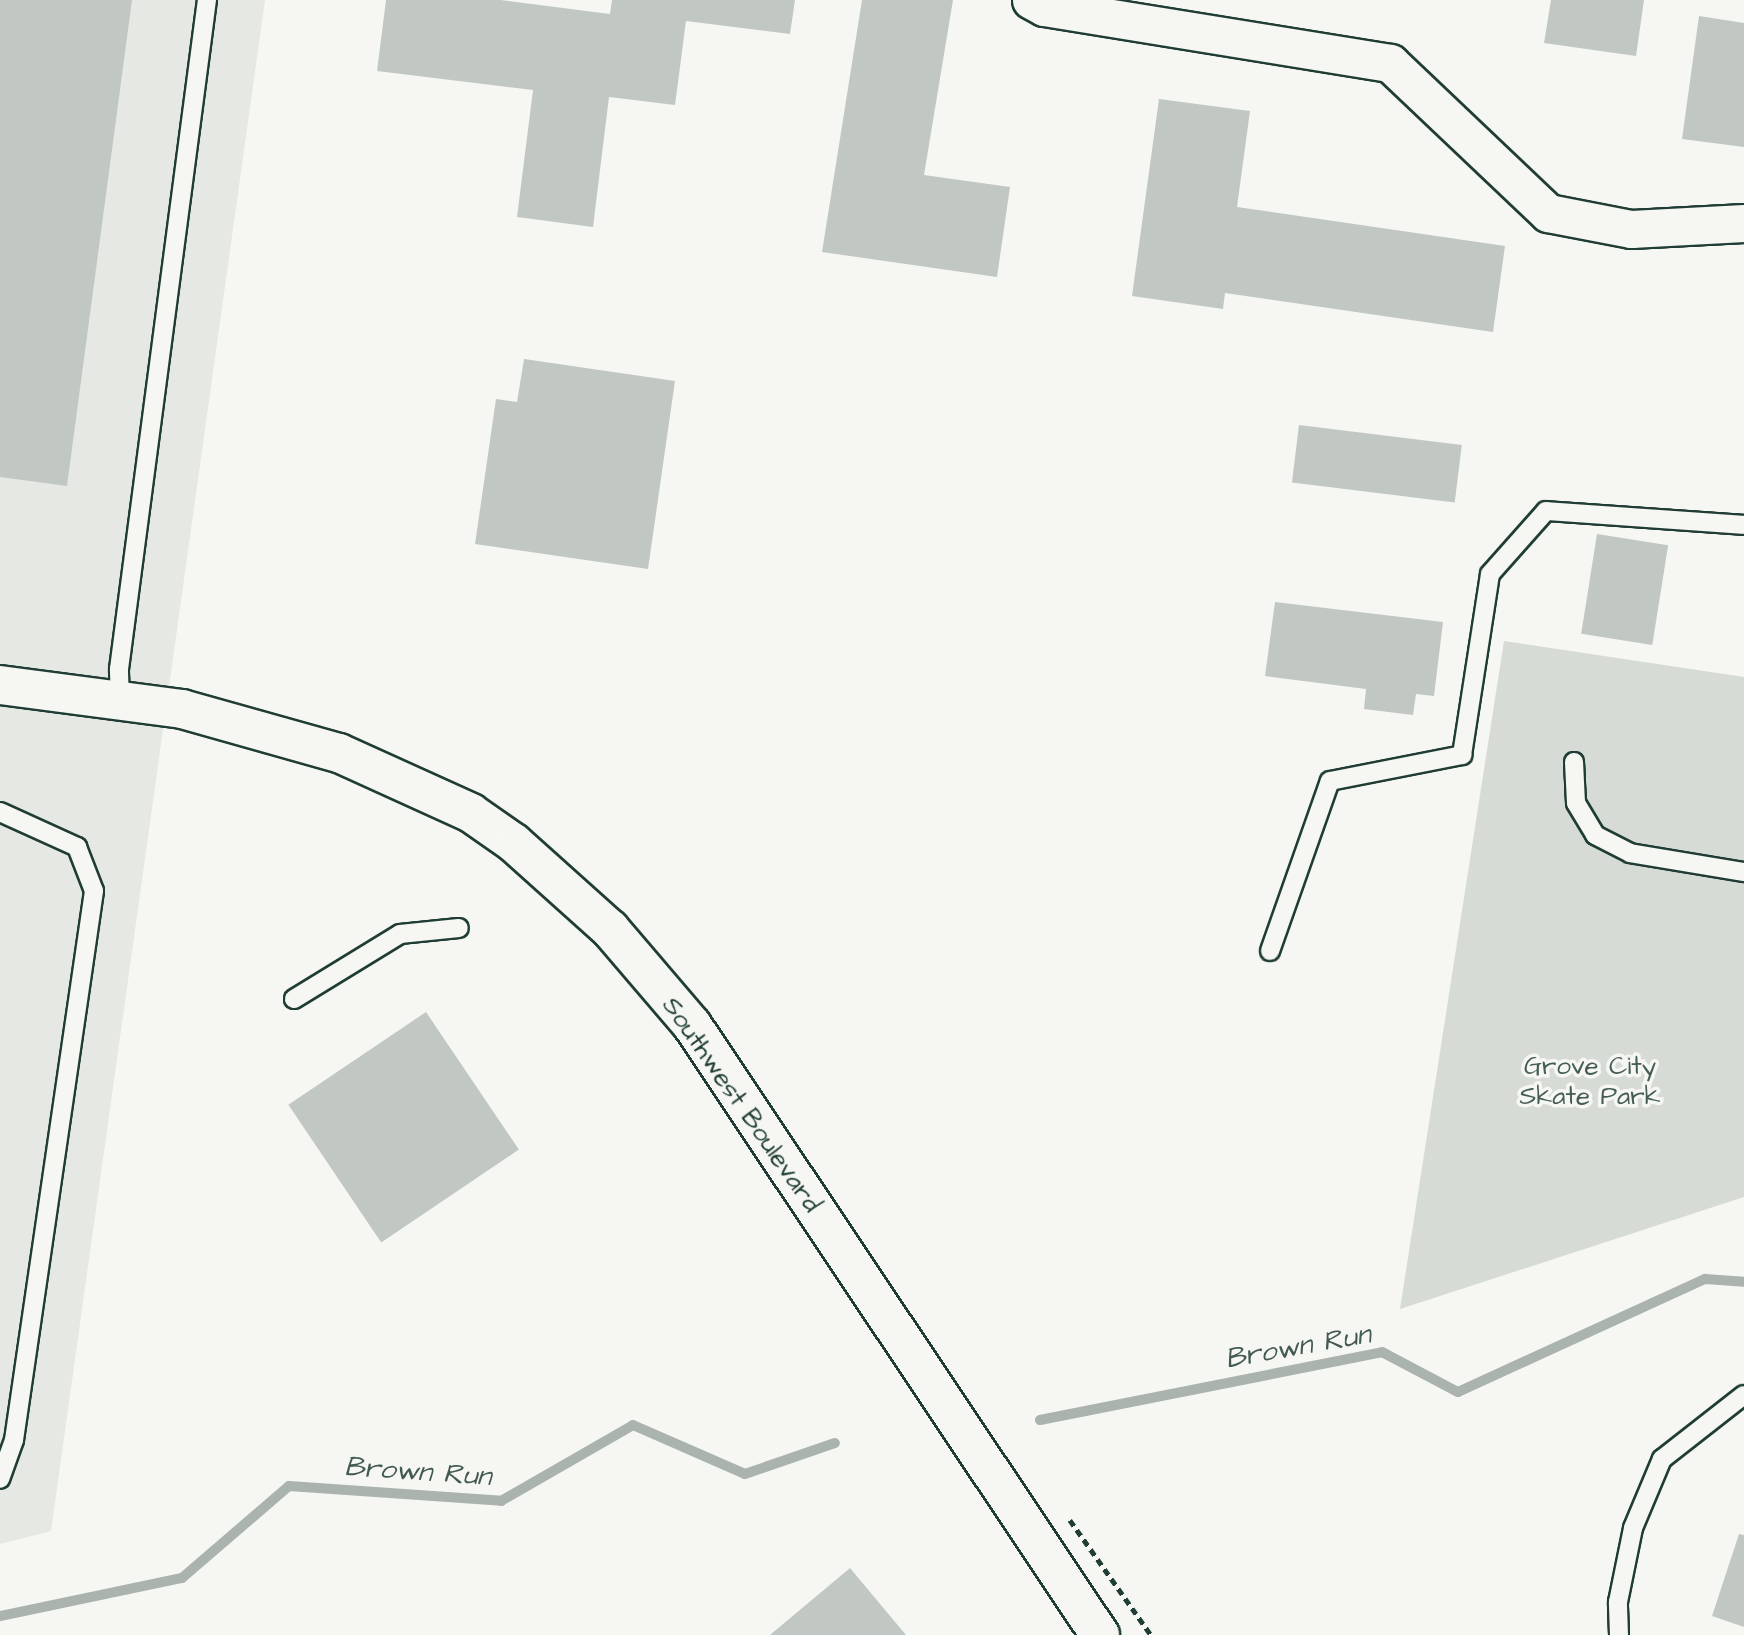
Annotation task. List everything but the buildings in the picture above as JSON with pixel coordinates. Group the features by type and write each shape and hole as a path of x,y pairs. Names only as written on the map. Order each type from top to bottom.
{"street":[{"path":"1031,0 1044,7 1095,6 1390,63 1548,213 1631,229 1744,223"},
{"name":"Southwest Boulevard","path":"0,685 182,709 339,753 471,813 514,843 610,929 692,1025 1100,1635"}],"lane":[{"path":"120,701 118,669 207,0"},
{"path":"1270,951 1330,781 1462,755 1490,574 1546,511 1744,525"},
{"path":"1574,762 1576,803 1595,835 1630,853 1744,872"},
{"path":"0,812 77,847 94,891 14,1440 0,1479"},
{"path":"294,999 400,934 459,928"},
{"path":"1619,1635 1618,1602 1633,1528 1662,1459 1744,1395"}],"path":[{"path":"1059,1511 1076,1525 1151,1635"}],"shaded area":[{"path":"0,0 265,0 51,1531 0,1544"}],"green space":[{"name":"Grove City Skate Park","path":"1504,641 1744,677 1744,1197 1400,1309"}],"waterway":[{"name":"Brown Run","path":"1040,1420 1382,1352 1458,1392 1705,1279 1744,1282"},
{"name":"Brown Run","path":"0,1616 182,1578 289,1486 501,1501 633,1425 745,1474 835,1443"}]}
